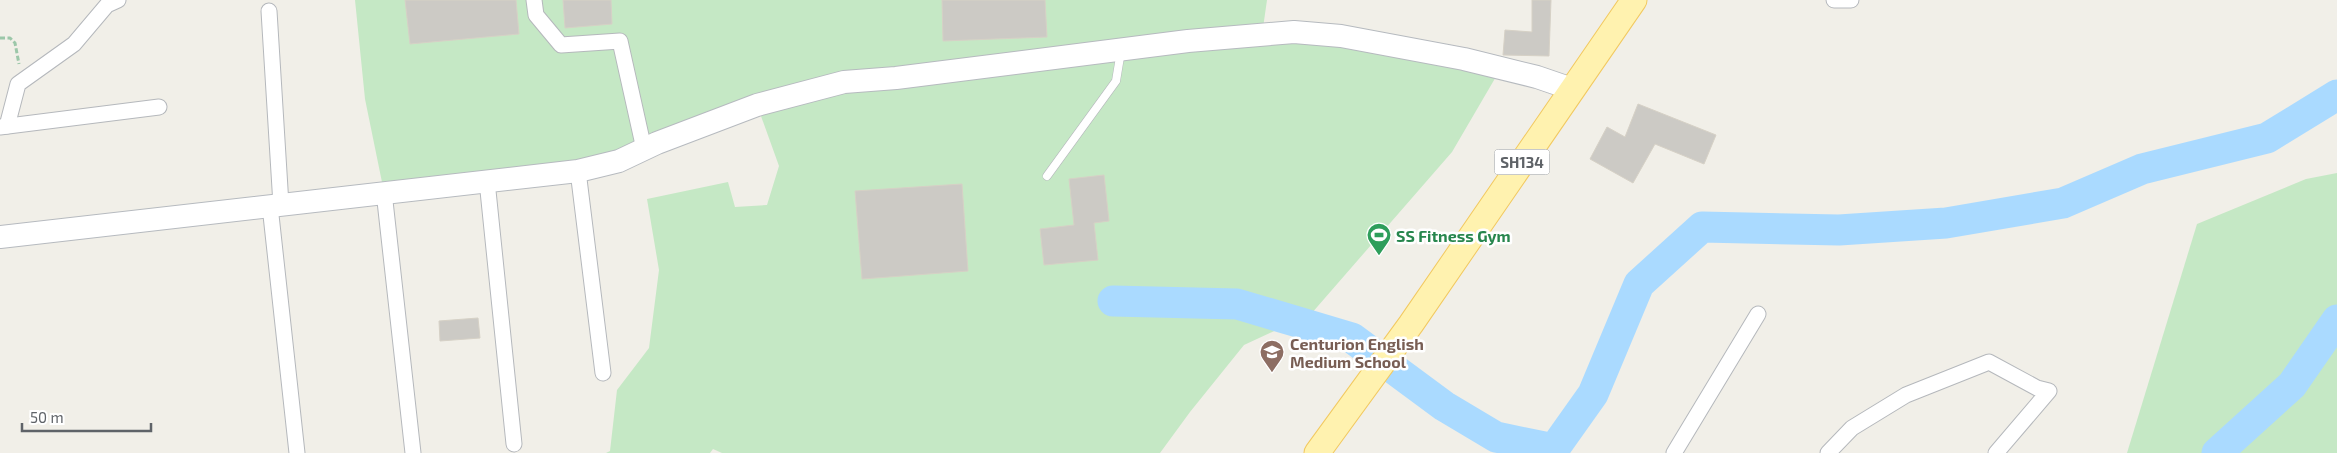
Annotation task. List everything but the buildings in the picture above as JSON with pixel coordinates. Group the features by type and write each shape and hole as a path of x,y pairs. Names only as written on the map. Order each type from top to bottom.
{"main road":[{"name":"SH134","path":"1317,453 1411,324 1634,0"}],"street":[{"path":"534,0 536,15 561,45 620,41 644,149"},
{"path":"1834,0 1851,0"},
{"path":"110,2 74,44 18,84 4,126 159,107"},
{"path":"269,10 275,205 296,453"},
{"path":"0,237 578,171 618,161 757,104 844,82 896,78 1188,41 1294,32 1332,36 1464,59 1537,77 1572,90"},
{"path":"578,171 603,373"},
{"path":"487,181 514,444"},
{"path":"384,192 413,453"},
{"path":"1674,453 1758,314"},
{"path":"1828,453 1852,428 1906,395 1989,362 2037,388 2049,390 1996,453"}],"lane":[{"path":"1047,176 1116,82 1121,49"}],"path":[{"path":"0,38 10,38 15,43 18,55 18,84"}],"green space":[{"path":"355,0 1267,0 1263,28 1294,32 1497,75 1452,152 1311,314 1244,345 1160,453 722,453 713,449 710,453 606,453 610,451 617,390 649,348 659,270 647,199 728,182 735,207 767,205 779,166 757,105 644,149 384,192 365,99"},
{"path":"2337,173 2337,453 2127,453 2197,224 2306,179"}],"waterway":[{"path":"1113,301 1237,304 1352,338 1444,406 1496,437 1554,449 1593,394 1639,284 1702,227 1839,230 1946,223 2063,203 2142,169 2267,138 2337,95"},
{"path":"2217,453 2292,385 2337,320"}],"place":[{"name":"SS Fitness Gym","path":"1379,256"},
{"name":"Centurion English Medium School","path":"1272,373"}]}
